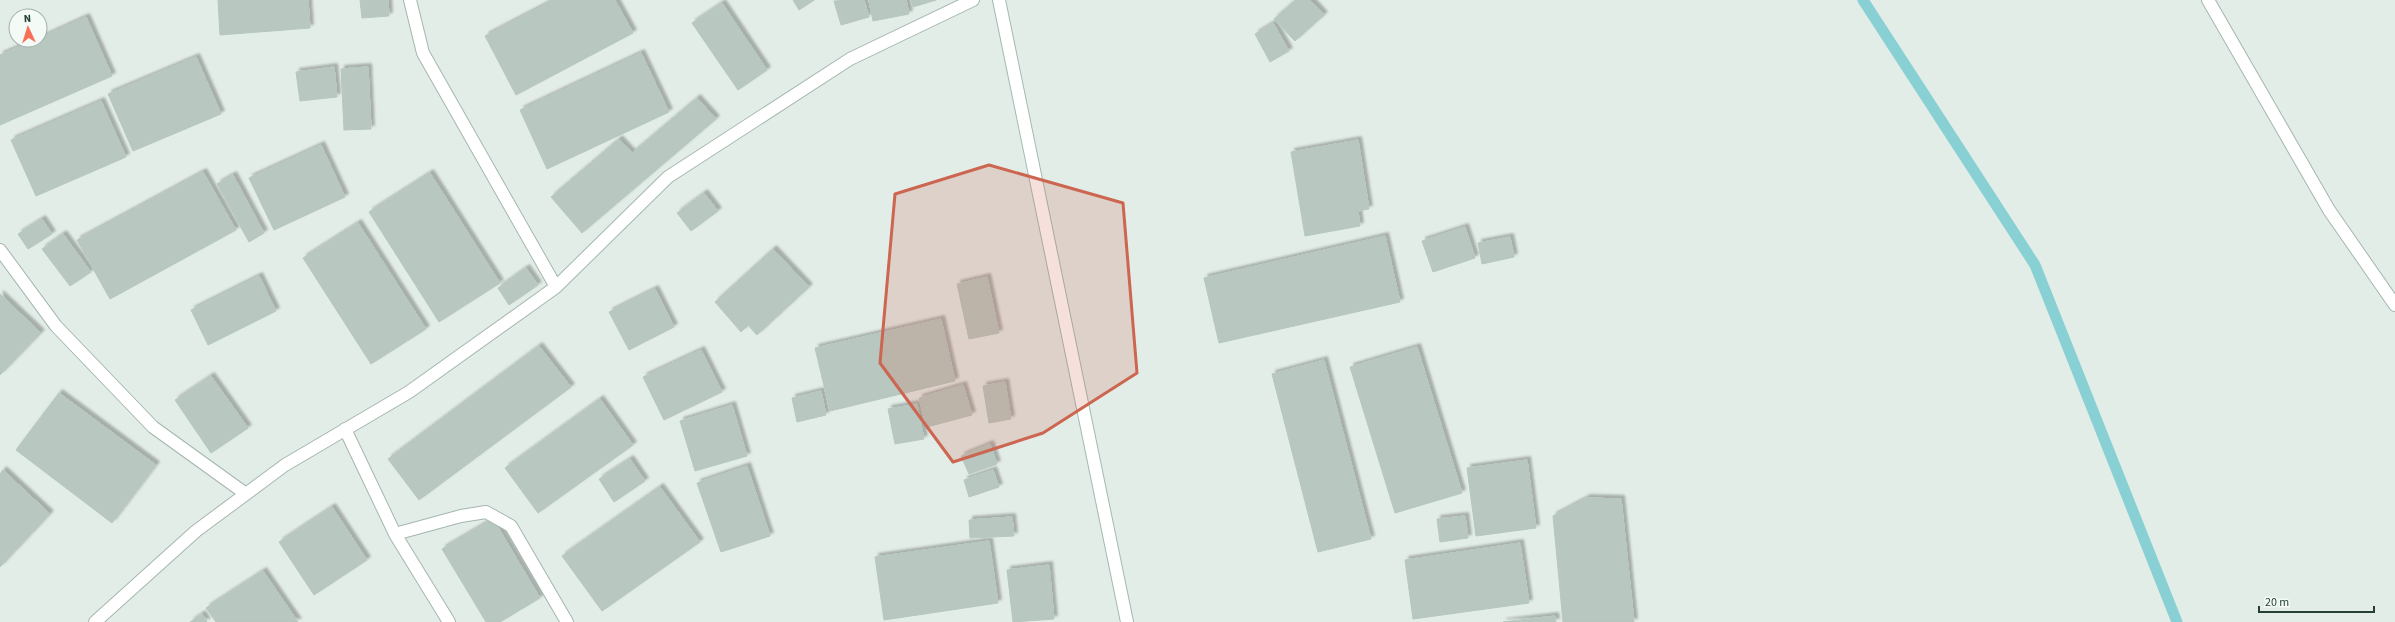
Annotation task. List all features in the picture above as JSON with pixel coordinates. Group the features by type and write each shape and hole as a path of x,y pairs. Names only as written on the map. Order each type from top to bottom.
{"street":[{"path":"410,0 423,53 556,287"},
{"path":"95,622 196,531 285,465 409,392 556,287 668,177 850,59 973,0"},
{"path":"999,0 1127,622"},
{"path":"2208,0 2329,210 2395,305"},
{"path":"0,250 56,326 153,427 246,494"},
{"path":"345,429 395,534 448,622"},
{"path":"395,534 461,516 486,512 511,526 567,622"}],"highlighted area":[{"path":"989,165 1123,203 1137,373 1043,433 953,462 880,363 895,194"}],"building":[{"path":"218,0 308,0 310,28 220,35"},
{"path":"360,0 388,0 389,16 362,18"},
{"path":"554,0 615,0 633,33 516,95 485,36"},
{"path":"793,0 814,0 799,10"},
{"path":"864,0 869,17 841,25 834,1"},
{"path":"869,0 906,0 909,14 873,21"},
{"path":"911,0 936,0 913,7"},
{"path":"1296,0 1310,0 1324,15 1295,41 1274,19"},
{"path":"722,3 767,70 738,90 692,23"},
{"path":"86,17 112,76 0,125 0,55 16,48 48,48 48,34"},
{"path":"1273,23 1289,51 1270,62 1255,34"},
{"path":"641,53 669,112 547,169 520,110"},
{"path":"196,57 221,114 133,151 108,94"},
{"path":"334,67 337,97 300,101 296,72"},
{"path":"368,67 371,129 344,130 341,69"},
{"path":"697,98 716,119 582,233 551,197 619,139 632,153"},
{"path":"101,101 126,157 36,196 11,140"},
{"path":"1358,140 1369,209 1358,211 1360,226 1305,236 1291,152"},
{"path":"321,145 345,197 274,230 249,178"},
{"path":"203,172 236,230 110,299 77,240"},
{"path":"430,173 500,283 439,322 369,212"},
{"path":"233,175 264,233 249,242 217,184"},
{"path":"704,193 718,211 691,231 677,213"},
{"path":"42,219 52,234 28,249 18,234"},
{"path":"358,223 426,329 371,364 303,258"},
{"path":"1465,227 1475,258 1433,272 1422,241"},
{"path":"63,234 91,272 70,286 42,249"},
{"path":"1385,236 1400,302 1219,343 1204,278"},
{"path":"1510,237 1514,257 1482,264 1478,243"},
{"path":"773,249 809,287 757,335 748,325 741,332 715,302"},
{"path":"526,268 538,285 509,305 498,288"},
{"path":"259,276 276,311 208,345 191,310"},
{"path":"987,277 999,333 969,339 957,284"},
{"path":"655,289 674,327 629,350 609,312"},
{"path":"0,294 41,333 0,375"},
{"path":"941,319 955,381 830,411 815,348"},
{"path":"539,346 571,387 419,500 388,459"},
{"path":"1417,347 1462,493 1395,513 1350,367"},
{"path":"701,350 722,392 664,420 643,377"},
{"path":"1324,360 1371,539 1318,552 1272,374"},
{"path":"211,376 248,428 211,453 175,400"},
{"path":"1005,382 1011,419 989,423 983,386"},
{"path":"963,385 972,415 927,427 919,398"},
{"path":"821,391 826,415 797,422 792,398"},
{"path":"59,393 156,465 112,523 16,450"},
{"path":"600,399 633,445 538,513 505,468"},
{"path":"917,404 924,439 895,444 888,409"},
{"path":"732,405 747,456 695,471 680,421"},
{"path":"990,444 997,464 969,474 961,456"},
{"path":"630,459 645,481 614,502 599,479"},
{"path":"1527,460 1536,528 1476,536 1467,468"},
{"path":"747,466 770,536 721,552 697,483"},
{"path":"3,470 50,514 0,567 0,474"},
{"path":"993,470 999,487 969,497 964,480"},
{"path":"660,487 700,542 602,611 562,556"},
{"path":"1587,498 1621,499 1634,622 1563,622 1553,516"},
{"path":"332,507 367,560 314,595 279,542"},
{"path":"1465,516 1468,538 1440,542 1437,519"},
{"path":"1012,517 1014,536 970,538 969,520"},
{"path":"493,519 540,598 500,622 486,622 442,549"},
{"path":"989,541 998,603 884,620 875,557"},
{"path":"1520,543 1529,603 1413,619 1405,560"},
{"path":"1049,565 1054,619 1013,622 1007,570"},
{"path":"263,571 298,622 216,622 206,608"},
{"path":"202,614 207,622 190,622"},
{"path":"1555,616 1556,622 1503,622"}],"waterway":[{"path":"1863,0 2035,265 2177,622"}]}
